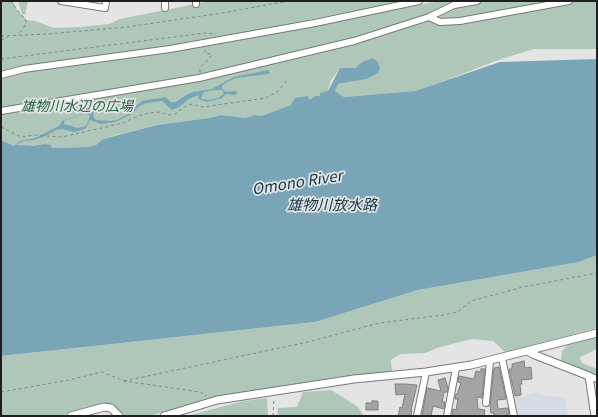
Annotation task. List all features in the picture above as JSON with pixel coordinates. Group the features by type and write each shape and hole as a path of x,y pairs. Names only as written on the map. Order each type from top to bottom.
{"street":[{"path":"61,1 105,8 106,1"},
{"path":"164,1 165,8"},
{"path":"1,75 24,69 210,42 315,23 419,1"},
{"path":"1,111 200,78 354,41 429,17 454,6 477,1"},
{"path":"429,17 440,22 460,21 569,1"},
{"path":"164,416 176,414 218,400 354,379 456,368 490,361 597,333"},
{"path":"527,351 535,356 597,379"},
{"path":"502,358 514,416"},
{"path":"486,403 490,361"},
{"path":"447,416 456,368"},
{"path":"417,416 426,372"},
{"path":"588,376 595,416"},
{"path":"70,416 104,407 111,408 119,416"}],"path":[{"path":"10,1 25,19 26,23 18,35"},
{"path":"1,36 48,34 127,27 165,20 222,13 289,1"},
{"path":"1,59 205,33 220,35"},
{"path":"1,40 10,36"},
{"path":"200,78 200,68 212,55 204,52 210,46 210,42"},
{"path":"1,127 21,137 34,135 62,137 123,123 148,113 160,112 169,115 175,114 187,105 192,104 202,107 266,98 277,92 288,79"},
{"path":"124,381 308,342 379,323 458,312 471,301 523,287 597,272"},
{"path":"1,392 61,382 102,372 124,381 200,392 218,400"},
{"path":"273,416 274,391"}],"shaded area":[{"path":"538,392 543,396 563,397 566,401 568,416 516,416 513,399"}],"green space":[{"path":"1,1 13,1 17,10 27,20 35,21 54,28 109,24 120,19 210,1 404,1 141,51 24,66 1,71"},
{"path":"18,1 28,1 25,15 22,14"},
{"name":"雄物川水辺の広場","path":"440,1 597,1 597,49 534,49 501,59 415,91 344,97 335,91 338,84 351,82 380,68 378,62 373,58 362,62 355,68 340,68 330,82 328,91 320,96 311,99 296,98 291,105 261,116 255,115 245,118 221,115 157,125 108,137 96,145 87,147 54,148 44,144 33,146 14,146 1,140 1,78 21,72 190,48"},
{"path":"597,255 597,328 505,352 493,341 472,339 440,347 425,353 401,354 391,360 392,372 268,389 176,408 150,416 124,416 113,405 102,404 60,416 1,416 1,356 315,322 418,290 579,262"},
{"path":"597,338 597,349 580,357 580,359 582,363 597,369 597,375 564,363 561,360 562,351 568,345"},
{"path":"331,390 358,407 364,416 277,416 278,408 297,407 303,392"},
{"path":"267,398 268,416 187,416 244,401"}],"water":[{"name":"雄物川放水路","path":"373,58 378,62 380,68 378,73 366,79 338,84 335,91 344,97 415,91 500,62 597,59 597,255 579,262 418,290 315,322 1,356 1,140 14,146 20,141 35,138 59,126 62,121 90,111 93,112 96,120 117,120 126,115 142,101 166,97 170,102 176,102 186,95 193,92 212,89 234,77 268,70 270,73 268,74 236,78 222,86 222,89 226,92 236,91 237,93 235,95 226,94 222,98 207,102 199,99 198,95 172,110 162,101 146,103 130,115 115,122 101,124 90,120 86,128 82,130 74,132 62,129 56,130 43,137 24,141 16,145 33,146 44,144 51,145 51,147 54,148 87,147 96,145 103,139 157,125 221,115 245,118 255,115 261,116 291,105 295,98 308,96 309,99 311,99 315,96 320,96 320,93 328,91 340,68 355,68 362,62","holes":["222,90 224,94 218,98 209,100 202,99 201,97 204,92","85,113 90,116 86,126 78,128 64,124 64,121"]}],"building":[{"path":"524,361 525,368 531,367 532,379 521,380 521,395 515,396 509,369 512,369 512,364"},
{"path":"499,367 506,399 497,400 498,409 508,408 509,414 504,416 494,416 494,413 491,413 490,405 494,368"},
{"path":"481,369 485,369 482,398 477,397 478,409 485,410 484,416 452,416 453,409 456,410 458,399 455,399 461,383 458,382 459,376 474,379 476,371 481,372"},
{"path":"445,378 448,388 447,392 444,392 442,402 445,402 444,409 433,406 431,416 422,416 427,388 441,391 438,380"},
{"path":"395,384 417,385 411,416 398,416 400,407 402,408 405,394 396,395"},
{"path":"372,401 378,401 378,410 366,410 366,403 372,403"}],"water label":[{"name":"Omono River","path":"297,182"}]}
